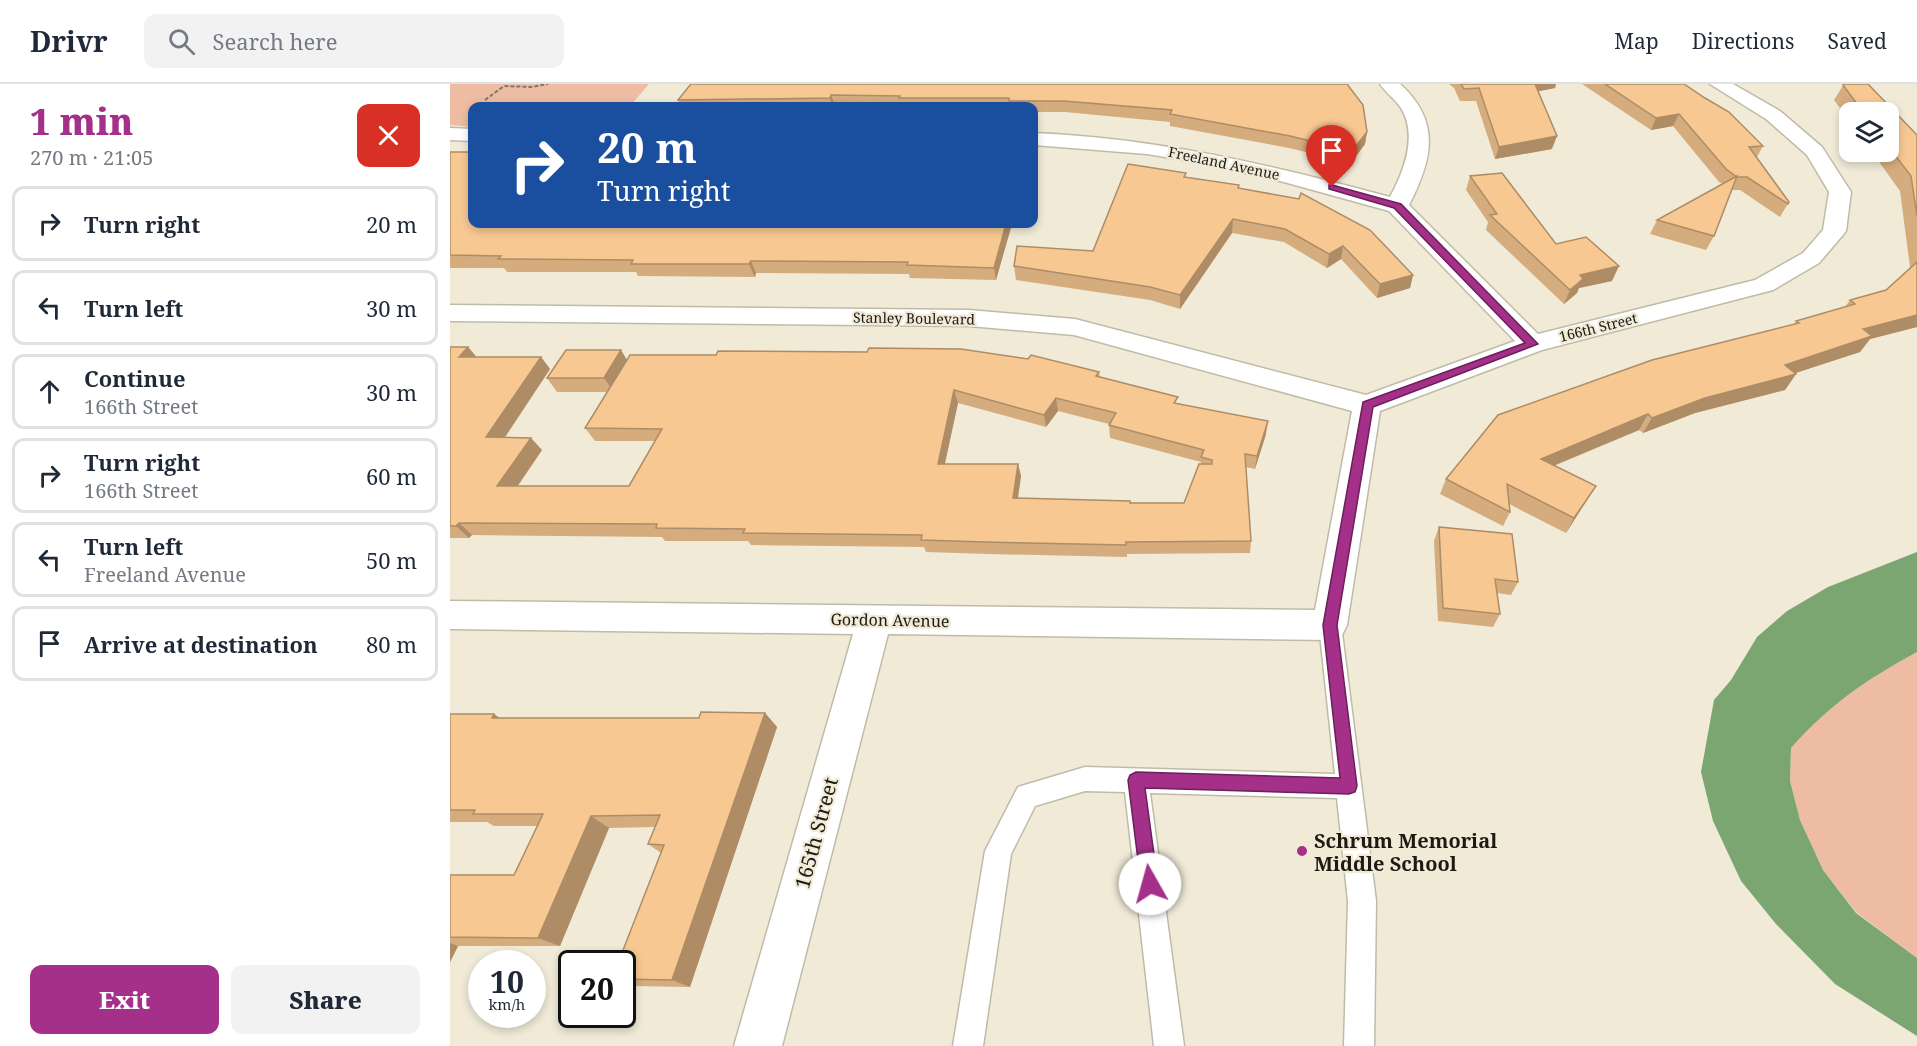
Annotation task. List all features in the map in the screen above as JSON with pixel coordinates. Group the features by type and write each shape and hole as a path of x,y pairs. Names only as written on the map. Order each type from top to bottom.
{"street":[{"path":"1389,84 1399,92 1411,109 1419,130 1420,151 1414,175 1397,206 1533,344"},
{"name":"166th Street","path":"1368,405 1533,344 1764,285 1811,258 1834,231 1840,192 1815,151 1773,115 1719,84"},
{"path":"450,134 468,135"},
{"name":"Freeland Avenue","path":"1038,139 1147,148 1207,158 1299,179 1397,206"},
{"name":"Stanley Boulevard","path":"450,313 969,318 1075,327 1368,405"},
{"path":"1330,625 1368,405"},
{"name":"Gordon Avenue","path":"450,615 1330,625"},
{"name":"165th Street","path":"758,1046 874,620"}],"lane":[{"path":"1330,625 1362,901 1359,1046"},
{"path":"968,1046 998,851 1027,796 1085,779 1349,786"},
{"path":"1136,780 1169,1046"}],"path":[{"path":"485,100 504,86 548,84"},
{"path":"533,91 538,86"}],"shaded area":[{"path":"450,84 649,84 633,102 468,102 468,127 450,125"},
{"path":"1917,552 1917,652 1850,694 1806,732 1791,748 1790,781 1800,820 1823,870 1856,913 1917,958 1917,1036 1835,984 1776,924 1741,881 1713,821 1701,772 1714,700 1731,680 1757,637 1787,611 1828,587"},
{"path":"1917,652 1917,958 1856,912 1823,870 1800,820 1790,781 1791,748 1806,732 1850,694"}],"building":[{"path":"691,84 1347,84 1363,105 1367,132 1352,151 1290,136 1170,114 1172,110 1064,101 831,95 830,98 678,100"},
{"path":"1461,84 1535,84 1557,136 1499,147 1479,88 1464,89"},
{"path":"1605,84 1684,84 1729,112 1763,146 1749,147 1789,202 1788,204 1747,177 1737,177 1726,169 1679,114 1656,118"},
{"path":"1868,84 1885,102 1856,102 1843,85"},
{"path":"1899,116 1917,135 1917,216 1911,176 1899,160"},
{"path":"450,152 468,152 468,228 1005,228 994,268 907,265 908,262 751,261 749,264 631,264 633,260 498,259 501,256 450,255"},
{"path":"1128,164 1186,173 1184,177 1239,185 1238,188 1299,199 1301,193 1370,230 1413,275 1380,284 1343,246 1329,254 1285,229 1233,219 1180,295 1150,287 1014,266 1017,246 1093,251"},
{"path":"1502,173 1556,244 1586,237 1619,266 1580,275 1583,279 1570,290 1490,215 1497,214 1470,176"},
{"path":"1737,176 1714,236 1657,220"},
{"path":"1917,262 1917,315 1863,329 1872,336 1785,365 1796,374 1705,398 1652,418 1648,414 1541,459 1596,486 1574,518 1507,484 1510,512 1446,479 1498,415 1652,360 1799,323 1796,321 1855,304 1850,300 1886,290"},
{"path":"450,347 468,347 459,357 541,357 486,437 531,438 497,486 629,486 662,429 585,428 630,355 716,355 718,351 867,352 869,348 961,349 1028,359 1031,355 1099,372 1096,376 1178,397 1174,403 1268,421 1257,456 1245,454 1251,541 1126,542 1126,545 921,540 922,535 743,533 745,529 656,528 657,524 459,523 456,526 450,526","holes":["954,390 1044,415 1056,398 1116,413 1109,425 1204,450 1201,457 1212,460 1212,464 1199,464 1184,503 1013,498 1018,464 938,464"]},
{"path":"566,350 621,350 604,378 547,378"},
{"path":"1439,527 1512,534 1518,582 1495,579 1500,614 1443,608"},
{"path":"701,712 765,713 672,980 636,979 636,950 623,950 664,845 648,844 660,815 591,816 538,938 450,937 450,875 514,875 543,814 473,814 475,810 450,810 450,714 494,714 492,718 699,718"}],"place":[{"name":"Schrum Memorial Middle School","path":"1302,851"}],"route":[{"path":"1150,884 1136,780 1349,786 1330,625 1368,405 1533,344 1397,206 1332,187"}]}
